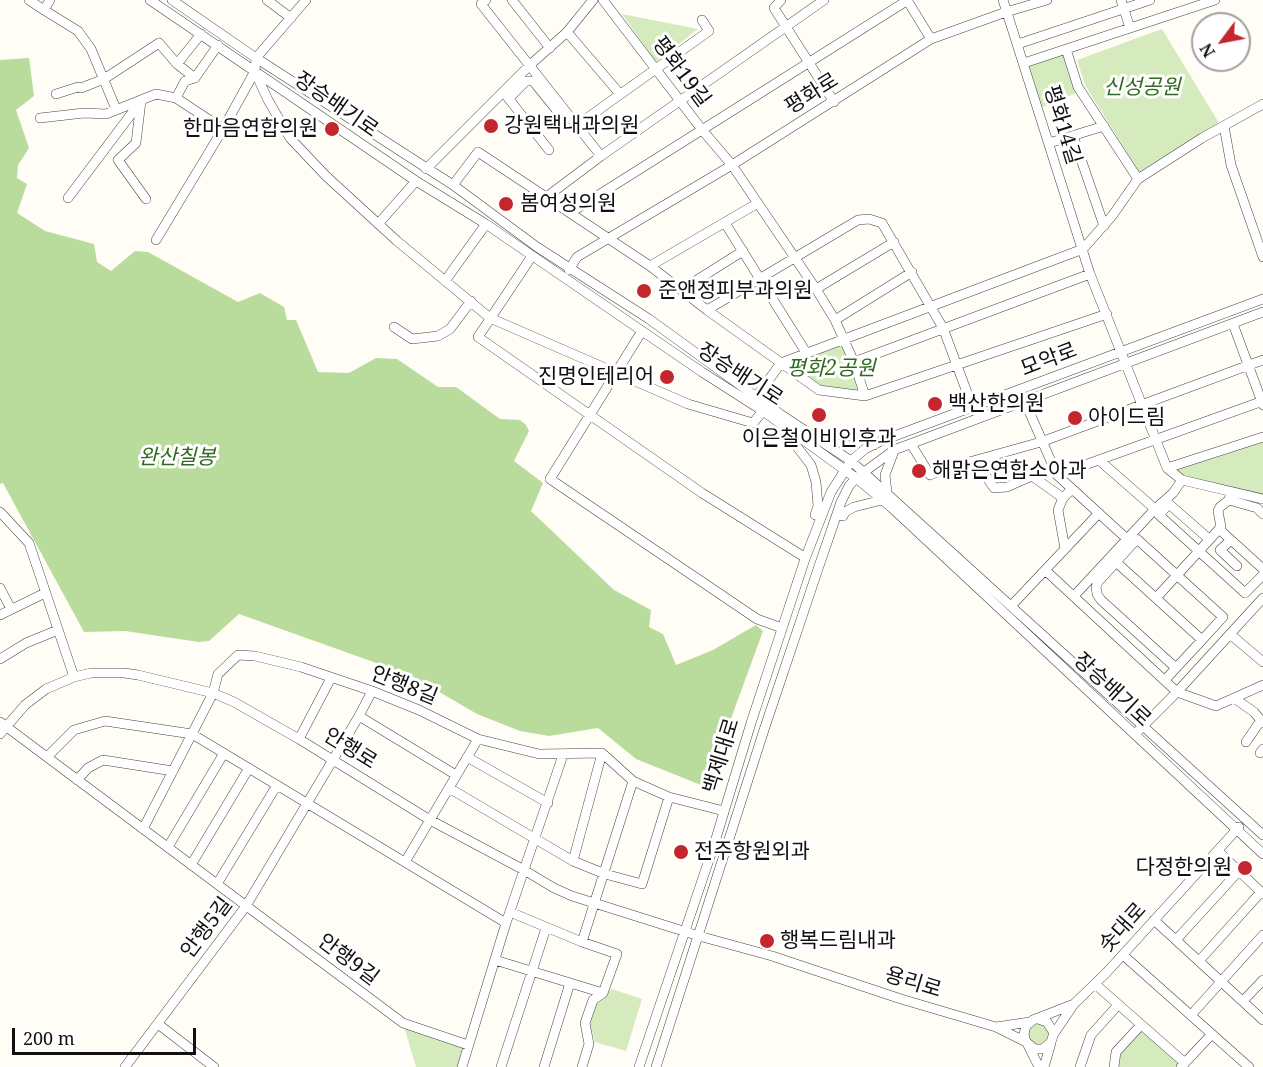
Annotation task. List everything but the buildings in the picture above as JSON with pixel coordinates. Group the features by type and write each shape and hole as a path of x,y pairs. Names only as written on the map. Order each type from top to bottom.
{"street":[{"path":"29,0 78,31 91,49 116,109"},
{"path":"44,10 50,0"},
{"name":"장승배기로","path":"150,0 416,181 486,224 763,411 855,478 884,496 1012,604 1263,837 1260,850 1135,735 884,496 864,471 851,460 686,344 537,247 453,185 256,58 172,0"},
{"path":"267,0 291,18"},
{"path":"156,240 255,71 256,58 306,0"},
{"path":"486,0 481,4 601,156"},
{"path":"512,0 550,48"},
{"path":"506,95 530,65 567,32 593,0"},
{"name":"평화19길","path":"603,0 703,131 732,165 796,258 835,320 854,362 865,396"},
{"path":"781,0 774,8 834,102"},
{"path":"545,198 601,156 824,0"},
{"path":"570,213 907,0 931,39"},
{"name":"평화14길","path":"1003,0 1090,274 1167,468"},
{"name":"평화로","path":"565,278 577,257 732,165 931,39 1047,0"},
{"path":"1018,44 1122,4 1150,0"},
{"path":"1024,63 1215,0"},
{"path":"1122,4 1130,28"},
{"path":"576,126 709,31 702,20"},
{"path":"567,32 620,94"},
{"path":"177,64 201,34"},
{"path":"56,94 104,79 159,43 177,64 195,78"},
{"path":"176,98 185,81 195,78 218,45"},
{"path":"1066,50 1078,87 1138,179"},
{"path":"255,71 268,100 290,138 326,176 378,224 490,318 688,404 753,423 763,411"},
{"path":"426,169 506,95 526,81 533,81 579,138"},
{"path":"40,118 84,113 106,114 156,94 176,98 223,129"},
{"path":"506,95 549,150"},
{"path":"68,198 141,101"},
{"path":"141,101 136,143 118,160 146,200"},
{"path":"757,396 781,363 1083,249 1104,226 1138,179 1165,160 1263,104"},
{"path":"1049,143 1104,126"},
{"path":"1224,126 1231,165 1263,257"},
{"path":"1073,136 1104,226"},
{"path":"453,185 478,152 606,239 650,266 819,390 865,396 1107,314"},
{"path":"378,224 416,181"},
{"path":"650,266 758,203"},
{"path":"707,310 858,220 869,219 882,223 943,328 977,419"},
{"path":"725,223 807,354"},
{"path":"445,281 486,224"},
{"path":"816,289 894,242"},
{"path":"681,290 743,251"},
{"path":"532,256 478,337 702,493 801,555"},
{"path":"835,320 912,272"},
{"path":"854,362 1090,274"},
{"name":"모악로","path":"851,460 874,445 1263,299"},
{"path":"394,327 412,339 438,336 450,329 471,301"},
{"name":"모악로","path":"864,471 894,450 1263,312"},
{"path":"1057,475 1263,402 1233,324"},
{"path":"642,331 550,479 757,619 782,628"},
{"path":"911,444 930,475 949,467 1041,442 1263,360"},
{"path":"1025,402 1057,475 1127,539"},
{"path":"816,437 821,432 870,439 874,445"},
{"path":"798,436 794,443 811,465 819,506 795,573 799,577"},
{"path":"1167,468 1263,437"},
{"path":"837,514 843,516 845,512 854,507 884,496 885,475 894,450"},
{"name":"백제대로","path":"639,1067 799,577 823,510 851,460"},
{"path":"1099,460 1155,509"},
{"path":"949,467 986,469 986,476 994,488 1008,487 1032,476 1063,498"},
{"path":"1167,468 1182,480 1230,496 1257,508 1263,514"},
{"name":"백제대로","path":"656,1067 764,729 837,514 849,486 864,471"},
{"path":"1075,595 1155,509 1173,493 1182,480"},
{"path":"1065,549 1058,510 1063,498 1072,489"},
{"path":"1156,598 1221,527 1218,505 1230,496 1263,499"},
{"path":"1209,539 1169,504 1159,515 1245,593 1263,575"},
{"path":"0,512 29,543 74,677"},
{"path":"1012,604 1098,513"},
{"path":"1219,529 1263,569"},
{"path":"1165,680 1202,640 1223,616 1137,539 1098,582 1097,594 1176,668"},
{"path":"1231,540 1220,550 1238,566"},
{"path":"1116,562 1202,640"},
{"path":"1046,570 1177,692 1216,706 1263,685"},
{"path":"0,588 11,609"},
{"path":"0,615 45,593"},
{"path":"1135,735 1263,598"},
{"path":"0,659 58,630"},
{"path":"1230,634 1263,662"},
{"name":"안행8길","path":"213,693 218,674 238,655 255,656 301,667 372,691 419,710 478,739 539,754 603,753"},
{"name":"안행로","path":"2,728 25,705 46,689 74,677 91,673 124,673 213,693 234,702 299,739 430,820 554,888 595,904 684,930"},
{"path":"299,739 331,678"},
{"name":"안행5길","path":"125,1067 246,906 372,691"},
{"path":"143,829 213,693"},
{"path":"1234,698 1254,712 1262,722 1246,742"},
{"path":"359,716 456,776"},
{"path":"46,757 74,730 92,723 112,723 192,734 506,923"},
{"name":"안행9길","path":"2,728 46,757 403,1023 468,1045"},
{"path":"405,862 478,739"},
{"path":"168,848 224,753"},
{"path":"573,861 603,753 633,782 669,797 724,811"},
{"path":"462,1067 506,923 563,755"},
{"path":"467,757 548,803"},
{"path":"77,780 95,762 103,760 173,771"},
{"path":"191,865 249,768"},
{"path":"582,942 633,782"},
{"path":"217,884 277,785"},
{"path":"448,788 573,861 605,874 642,884 669,797"},
{"name":"솟대로","path":"1074,1004 1123,955 1236,829 1246,821"},
{"path":"1199,961 1262,893 1218,851"},
{"path":"1176,940 1238,872"},
{"path":"510,912 617,954 603,993 593,1000 585,1023 590,1044 582,1067"},
{"path":"1154,920 1263,1020"},
{"path":"501,1067 546,928"},
{"name":"용리로","path":"684,930 996,1027 1027,1044"},
{"path":"1192,1014 1263,935"},
{"path":"1123,955 1249,1067"},
{"path":"495,960 603,993"},
{"path":"1243,1001 1263,980"},
{"path":"544,1067 570,983"},
{"path":"1095,984 1183,1065 1212,1034"},
{"path":"996,1027 1034,1021 1074,1004"},
{"path":"1027,1044 1035,1049 1043,1049 1074,1004"},
{"path":"1080,1067 1091,1035 1118,1005"},
{"path":"1034,1021 1050,1025 1052,1039 1041,1067"},
{"path":"1034,1021 1025,1029 1027,1044 1041,1067"},
{"path":"158,1024 214,1067"},
{"path":"1114,1067 1116,1052 1141,1025"}],"green space":[{"path":"622,14 698,29 656,62"},
{"name":"신성공원","path":"1162,29 1219,123 1139,172 1085,85 1077,60"},
{"path":"1066,49 1081,91 1038,109 1024,63"},
{"name":"완산칠봉","path":"29,58 34,96 16,110 29,148 18,165 17,178 27,184 17,213 45,231 94,244 97,262 111,271 135,251 148,252 238,302 260,293 284,307 287,320 296,320 318,372 349,373 376,358 397,359 438,387 456,387 500,419 520,420 529,431 514,461 543,483 531,511 614,590 651,610 649,627 663,634 676,665 713,650 756,625 763,631 706,787 636,759 598,728 549,736 520,731 477,714 410,675 239,614 209,641 199,642 125,631 84,632 3,483 0,484 0,60"},
{"name":"평화2공원","path":"844,340 865,396 819,390 781,363"},
{"path":"1263,437 1263,499 1182,480 1167,468"},
{"path":"612,989 642,999 626,1051 595,1042 590,1024 597,1001"},
{"path":"403,1023 468,1045 462,1067 416,1067"},
{"path":"1040,1023 1049,1029 1049,1040 1040,1046 1030,1042 1027,1031 1032,1024"},
{"path":"1141,1029 1181,1064 1178,1067 1117,1067 1119,1054"}],"place":[{"name":"강원택내과의원","path":"491,126"},
{"name":"한마음연합의원","path":"332,129"},
{"name":"봄여성의원","path":"506,204"},
{"name":"준앤정피부과의원","path":"644,291"},
{"name":"진명인테리어","path":"667,377"},
{"name":"백산한의원","path":"935,404"},
{"name":"이은철이비인후과","path":"819,415"},
{"name":"아이드림","path":"1075,418"},
{"name":"해맑은연합소아과","path":"919,471"},
{"name":"전주항원외과","path":"681,852"},
{"name":"다정한의원","path":"1245,868"},
{"name":"행복드림내과","path":"767,941"}]}
